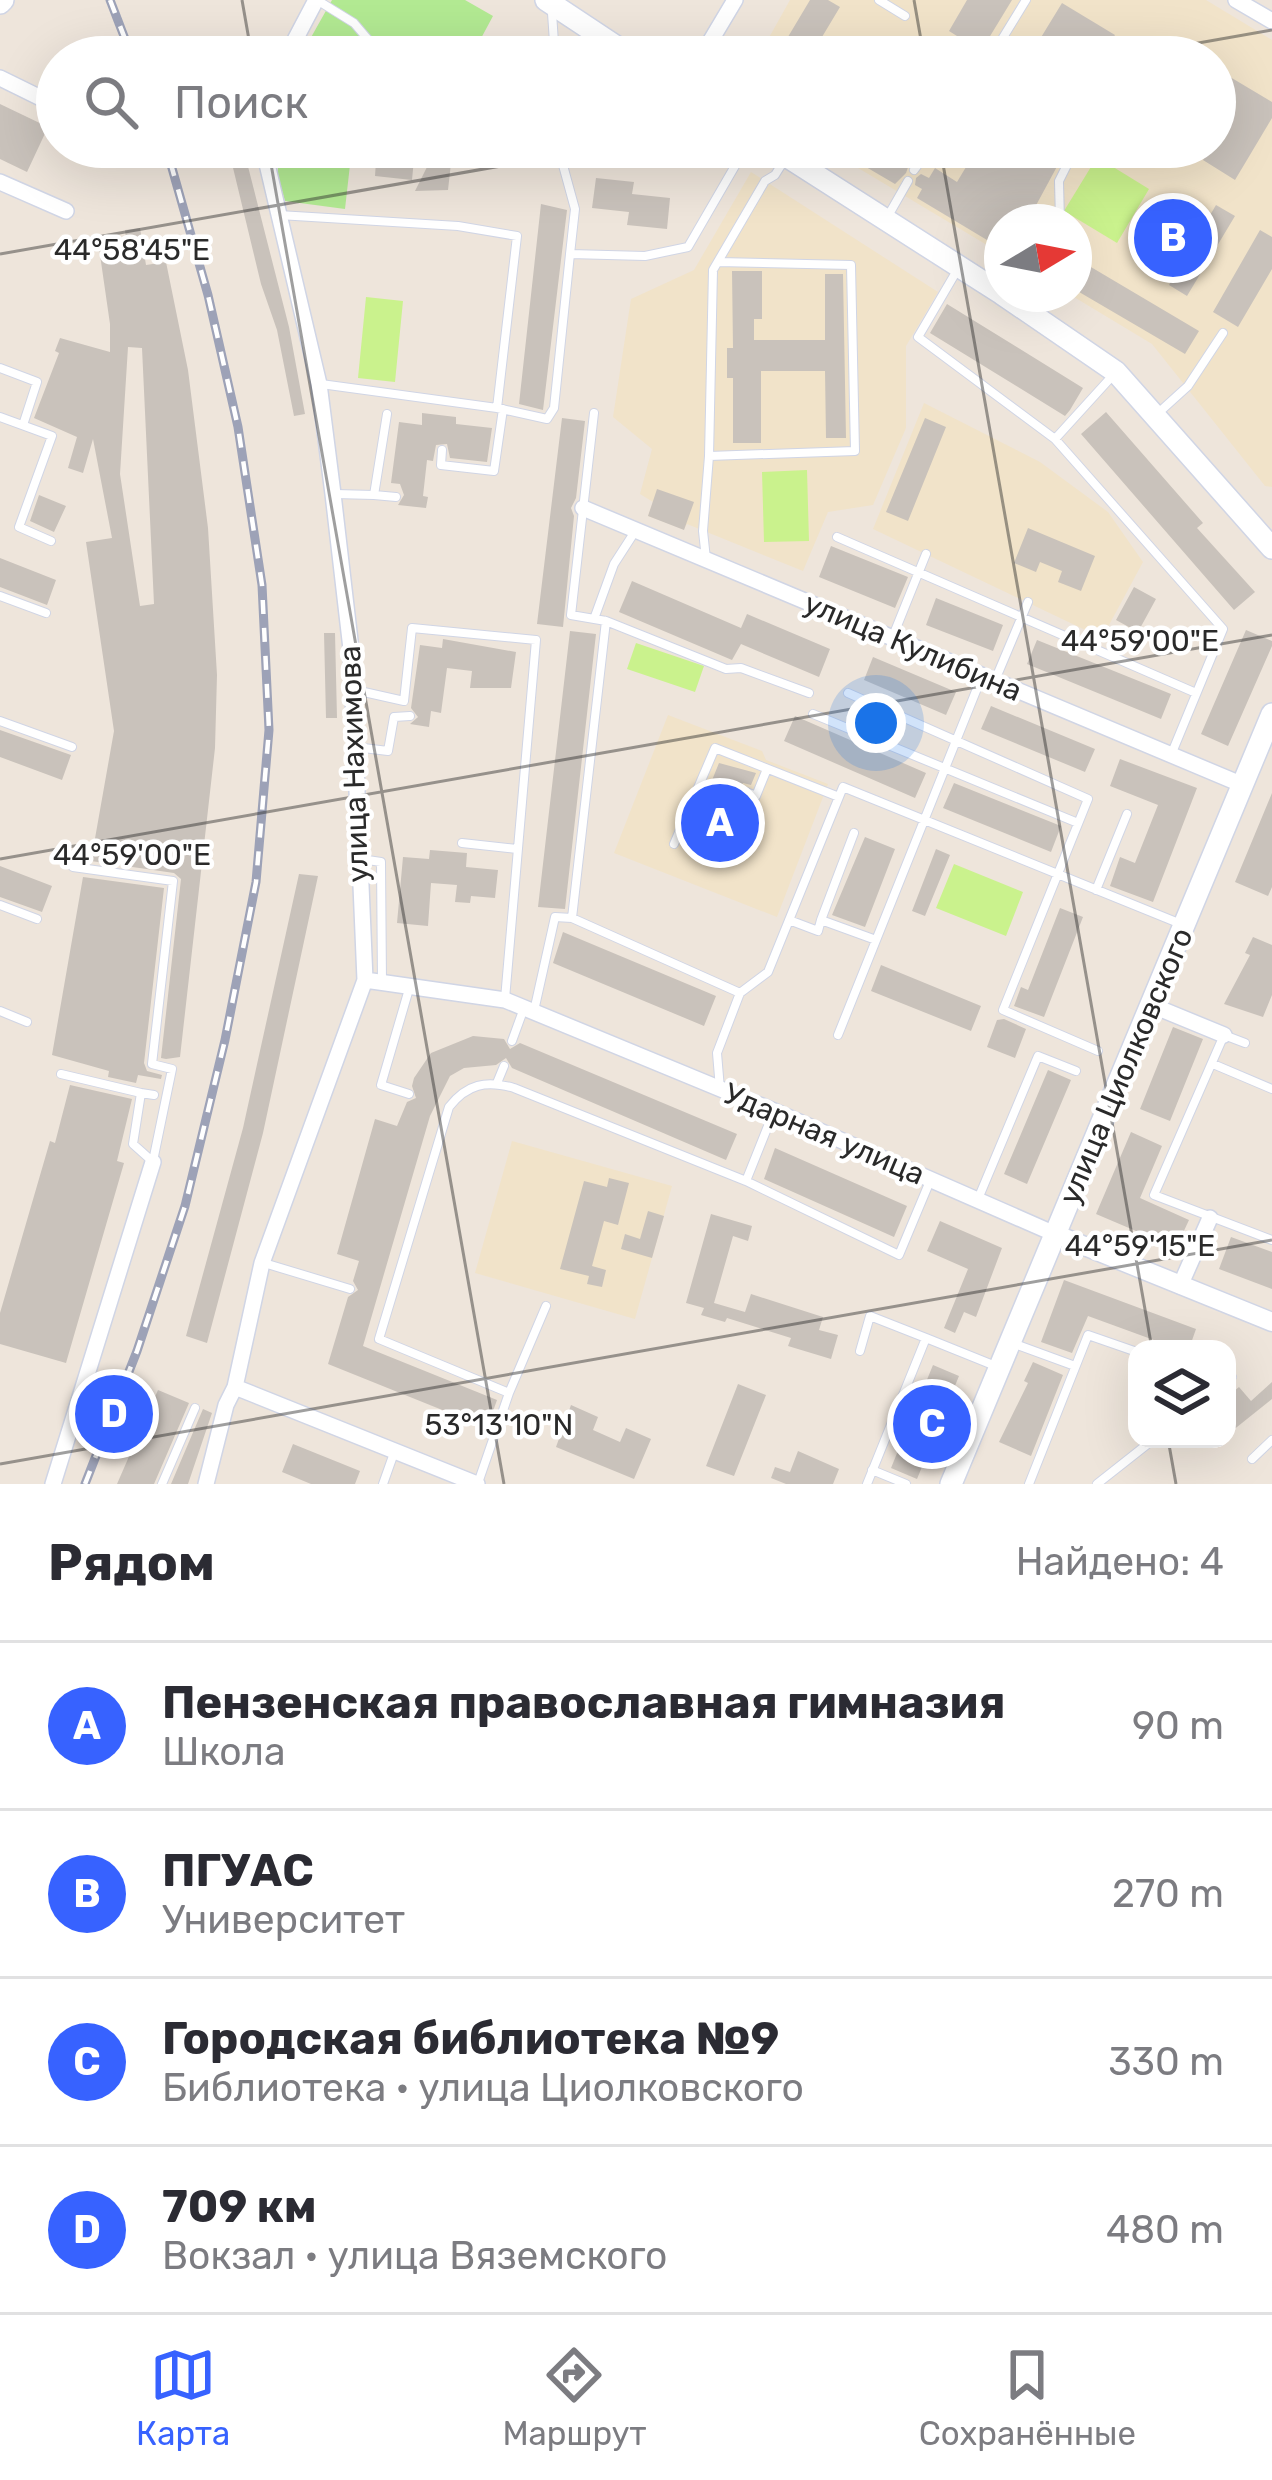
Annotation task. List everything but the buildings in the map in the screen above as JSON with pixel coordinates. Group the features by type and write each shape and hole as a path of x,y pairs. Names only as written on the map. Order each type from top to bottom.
{"main road":[{"path":"550,1 601,36"},
{"path":"805,168 984,282"},
{"path":"1028,312 1116,372 1272,548"},
{"name":"улица Циолковского","path":"951,1484 1272,714"}],"street":[{"path":"297,36 316,0"},
{"path":"714,36 735,0"},
{"path":"1237,0 1272,21"},
{"path":"0,78 36,96"},
{"name":"улица Нахимова","path":"206,1484 206,1471 241,1369 262,1263 374,982 360,911 353,690 319,384 268,168"},
{"path":"0,182 66,211"},
{"name":"улица Кулибина","path":"584,508 1243,784"},
{"name":"Ударная улица","path":"374,982 505,1000 1272,1322"},
{"path":"1151,1005 1224,1035"},
{"path":"53,1484 153,1162"},
{"path":"1180,1286 1210,1218"},
{"path":"235,1387 477,1484"}],"lane":[{"path":"316,0 364,36"},
{"path":"879,0 905,16"},
{"path":"1004,36 1026,0"},
{"path":"550,1 553,36"},
{"path":"319,384 547,418 554,408 574,209 563,168"},
{"path":"570,254 645,256 688,247 734,168"},
{"path":"706,561 703,531 710,455 713,270 777,168"},
{"path":"1060,204 1059,181 1066,168"},
{"path":"886,219 908,181"},
{"path":"278,214 458,226 518,236 494,471 441,465 442,450"},
{"path":"710,455 855,451 851,265 718,262"},
{"path":"960,266 917,337 1054,439 1223,629 1171,754"},
{"path":"1155,416 1188,386 1222,333"},
{"path":"0,368 37,382 23,425"},
{"path":"1054,439 1116,372"},
{"path":"594,413 571,615 606,621 726,669 741,668 809,693"},
{"path":"374,495 387,415"},
{"path":"0,417 52,436 19,527 51,542"},
{"path":"333,494 396,497"},
{"path":"594,619 614,564 635,532"},
{"path":"837,537 1196,693"},
{"path":"892,638 926,554"},
{"path":"0,596 46,613"},
{"path":"838,1035 957,740 1028,602"},
{"path":"572,918 606,621"},
{"path":"353,690 404,701 412,628 536,640 505,1000"},
{"path":"848,693 1088,800 1003,1010 1098,1051"},
{"path":"813,714 1078,824"},
{"path":"354,746 388,751 394,717 410,716"},
{"path":"0,722 72,747"},
{"path":"674,844 715,748 839,797"},
{"path":"725,840 746,792 756,796 767,769"},
{"path":"720,1089 717,1053 740,993 768,972 843,788 1184,926"},
{"path":"1096,890 1127,814"},
{"path":"789,920 818,931 854,833"},
{"path":"463,843 517,849"},
{"path":"359,859 381,862 374,982"},
{"path":"73,866 173,881 152,1064 172,1069 153,1162"},
{"path":"0,905 37,920"},
{"path":"360,911 381,914"},
{"path":"512,1041 529,1010 555,917 572,918 740,993"},
{"path":"821,920 876,940"},
{"path":"409,989 381,1085 409,1094"},
{"path":"0,1011 27,1022"},
{"path":"1245,1043 1224,1035 1154,1195 1272,1240"},
{"path":"977,1200 1038,1057 1076,1071"},
{"path":"1212,1064 1272,1089"},
{"path":"497,1083 503,1066"},
{"path":"61,1074 154,1096"},
{"path":"508,1393 380,1339 449,1107 461,1091 497,1083 746,1180 898,1256 930,1180"},
{"path":"141,1093 133,1144 153,1162"},
{"path":"436,1102 449,1107"},
{"path":"746,1180 774,1111"},
{"path":"262,1263 350,1289"},
{"path":"377,1297 391,1301"},
{"path":"477,1484 508,1393 546,1306"},
{"path":"860,1351 870,1316 1000,1368"},
{"path":"1030,1484 1088,1335 1128,1349"},
{"path":"867,1484 926,1339"},
{"path":"1010,1342 1075,1366"},
{"path":"162,1484 195,1408"},
{"path":"1252,1459 1272,1440"},
{"path":"1097,1484 1143,1448"},
{"path":"383,1484 394,1451"},
{"path":"872,1470 906,1484"}],"shaded area":[{"path":"790,0 1206,0 1272,40 1272,487 1265,486 1152,344 1092,308 1092,204 984,204 984,243 858,168 1236,168 1236,36 770,36"},
{"path":"751,172 938,292 906,346 906,428 873,505 828,512 803,571 687,524 684,529 648,516 653,502 640,494 652,449 613,417 631,299 694,270"},
{"path":"924,403 1040,462 1108,512 1143,562 1102,638 873,529"},
{"path":"668,715 762,751 766,760 828,784 777,917 614,853"},
{"path":"512,1141 672,1186 635,1319 475,1273"}],"green space":[{"path":"332,0 465,0 493,16 482,36 312,36"},
{"path":"278,168 350,168 345,209 285,201"},
{"path":"1090,168 1115,168 1149,189 1117,243 1092,228 1092,204 1068,204"},
{"path":"366,297 403,301 395,382 358,378"},
{"path":"807,470 809,541 764,542 762,472"},
{"path":"636,643 704,666 695,692 627,669"},
{"path":"954,864 1023,892 1006,936 936,908"}],"railway":[{"path":"110,0 124,36"},
{"path":"85,1484 137,1351 185,1206 256,882 269,730 262,585 238,427 172,168"}],"place":[{"name":"ПГУАС","path":"1173,238"},
{"name":"Пензенская православная гимназия","path":"720,823"},
{"name":"709 км","path":"114,1414"},
{"name":"Городская библиотека №9","path":"932,1424"}]}
